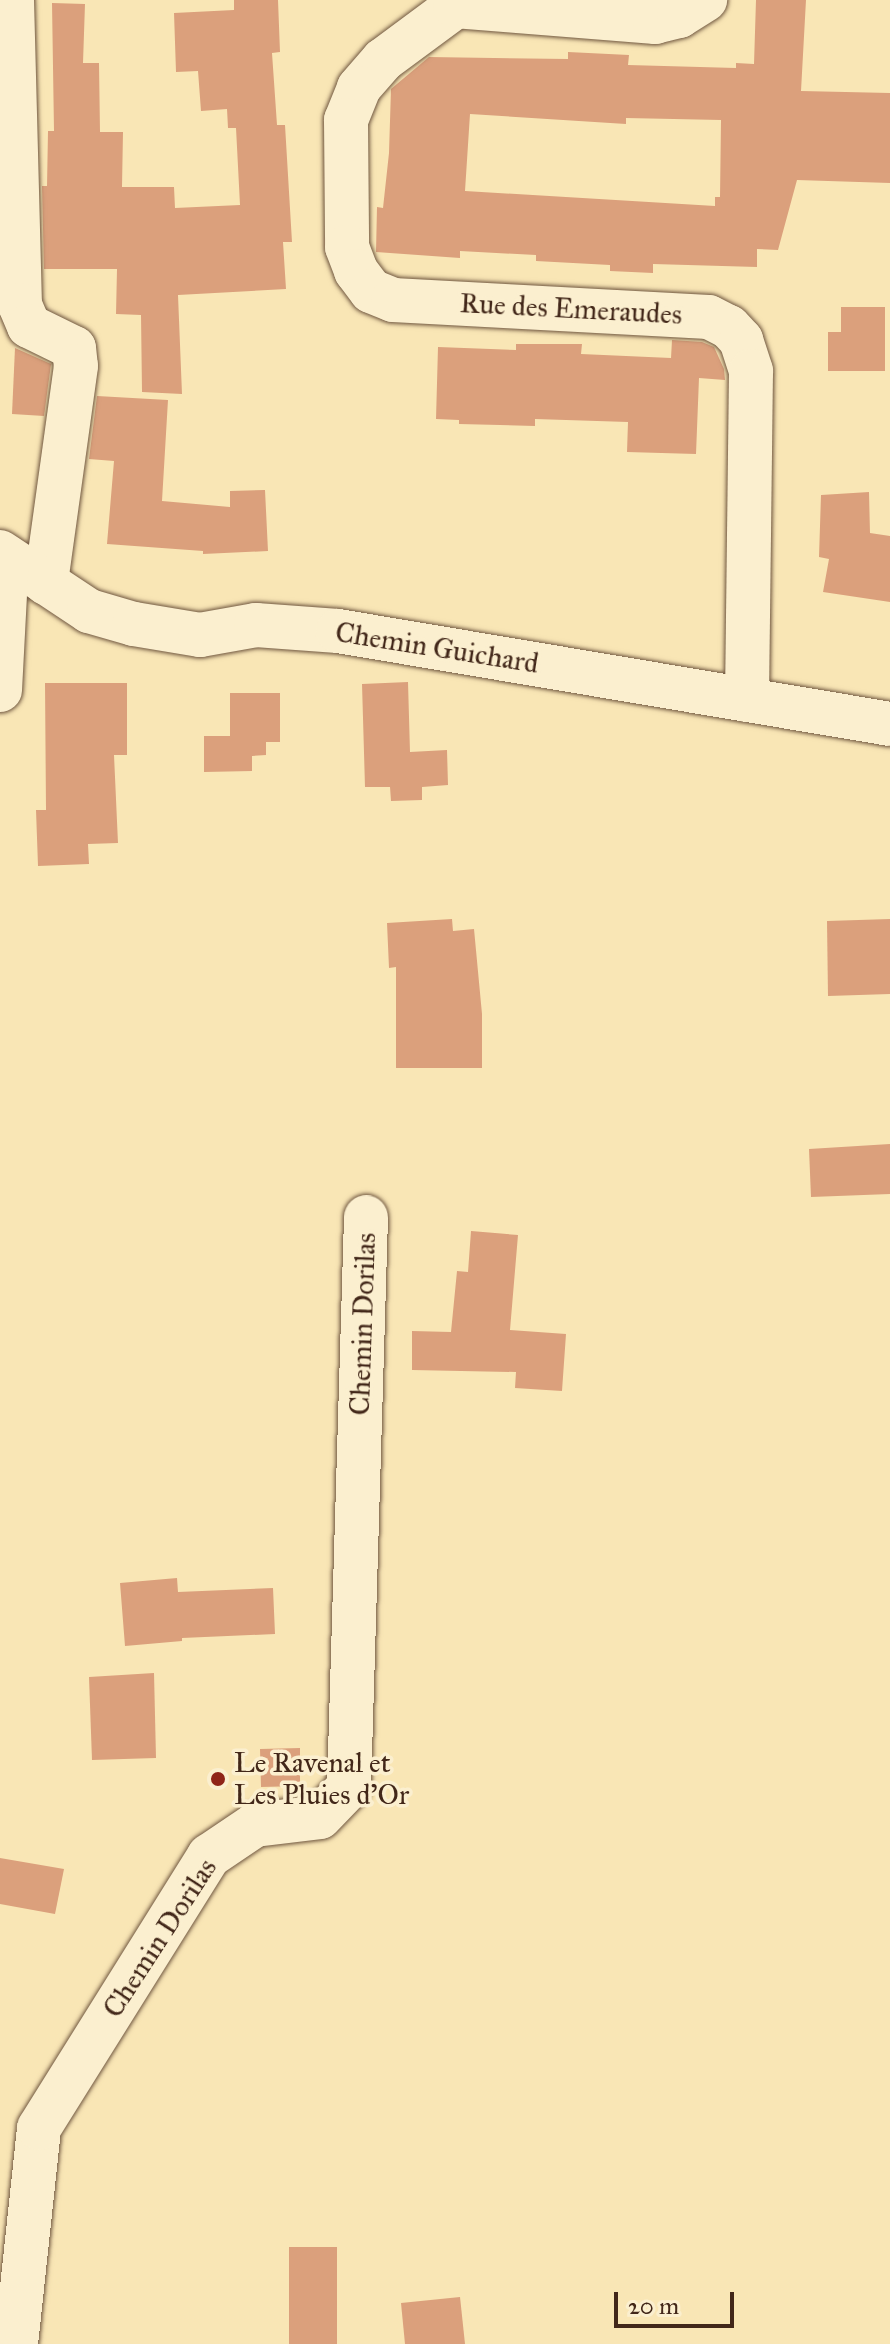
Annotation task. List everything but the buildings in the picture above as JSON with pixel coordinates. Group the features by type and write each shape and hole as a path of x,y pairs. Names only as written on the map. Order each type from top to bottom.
{"street":[{"path":"12,0 20,305 29,326 74,348 76,366 46,583"},
{"name":"Rue des Emeraudes","path":"705,0 679,16 655,22 459,3 383,60 359,88 346,120 347,247 356,271 371,291 393,300 709,317 729,327 741,340 751,371 747,700"},
{"path":"0,690 3,554"},
{"name":"Chemin Guichard","path":"3,554 89,611 134,624 200,635 256,625 338,631 890,724"},
{"name":"Chemin Dorilas","path":"16,2344 39,2128 209,1856 255,1825 320,1817 349,1787 366,1217"}],"place":[{"name":"Le Ravenal et Les Pluies d'Or","path":"218,1779"}]}
